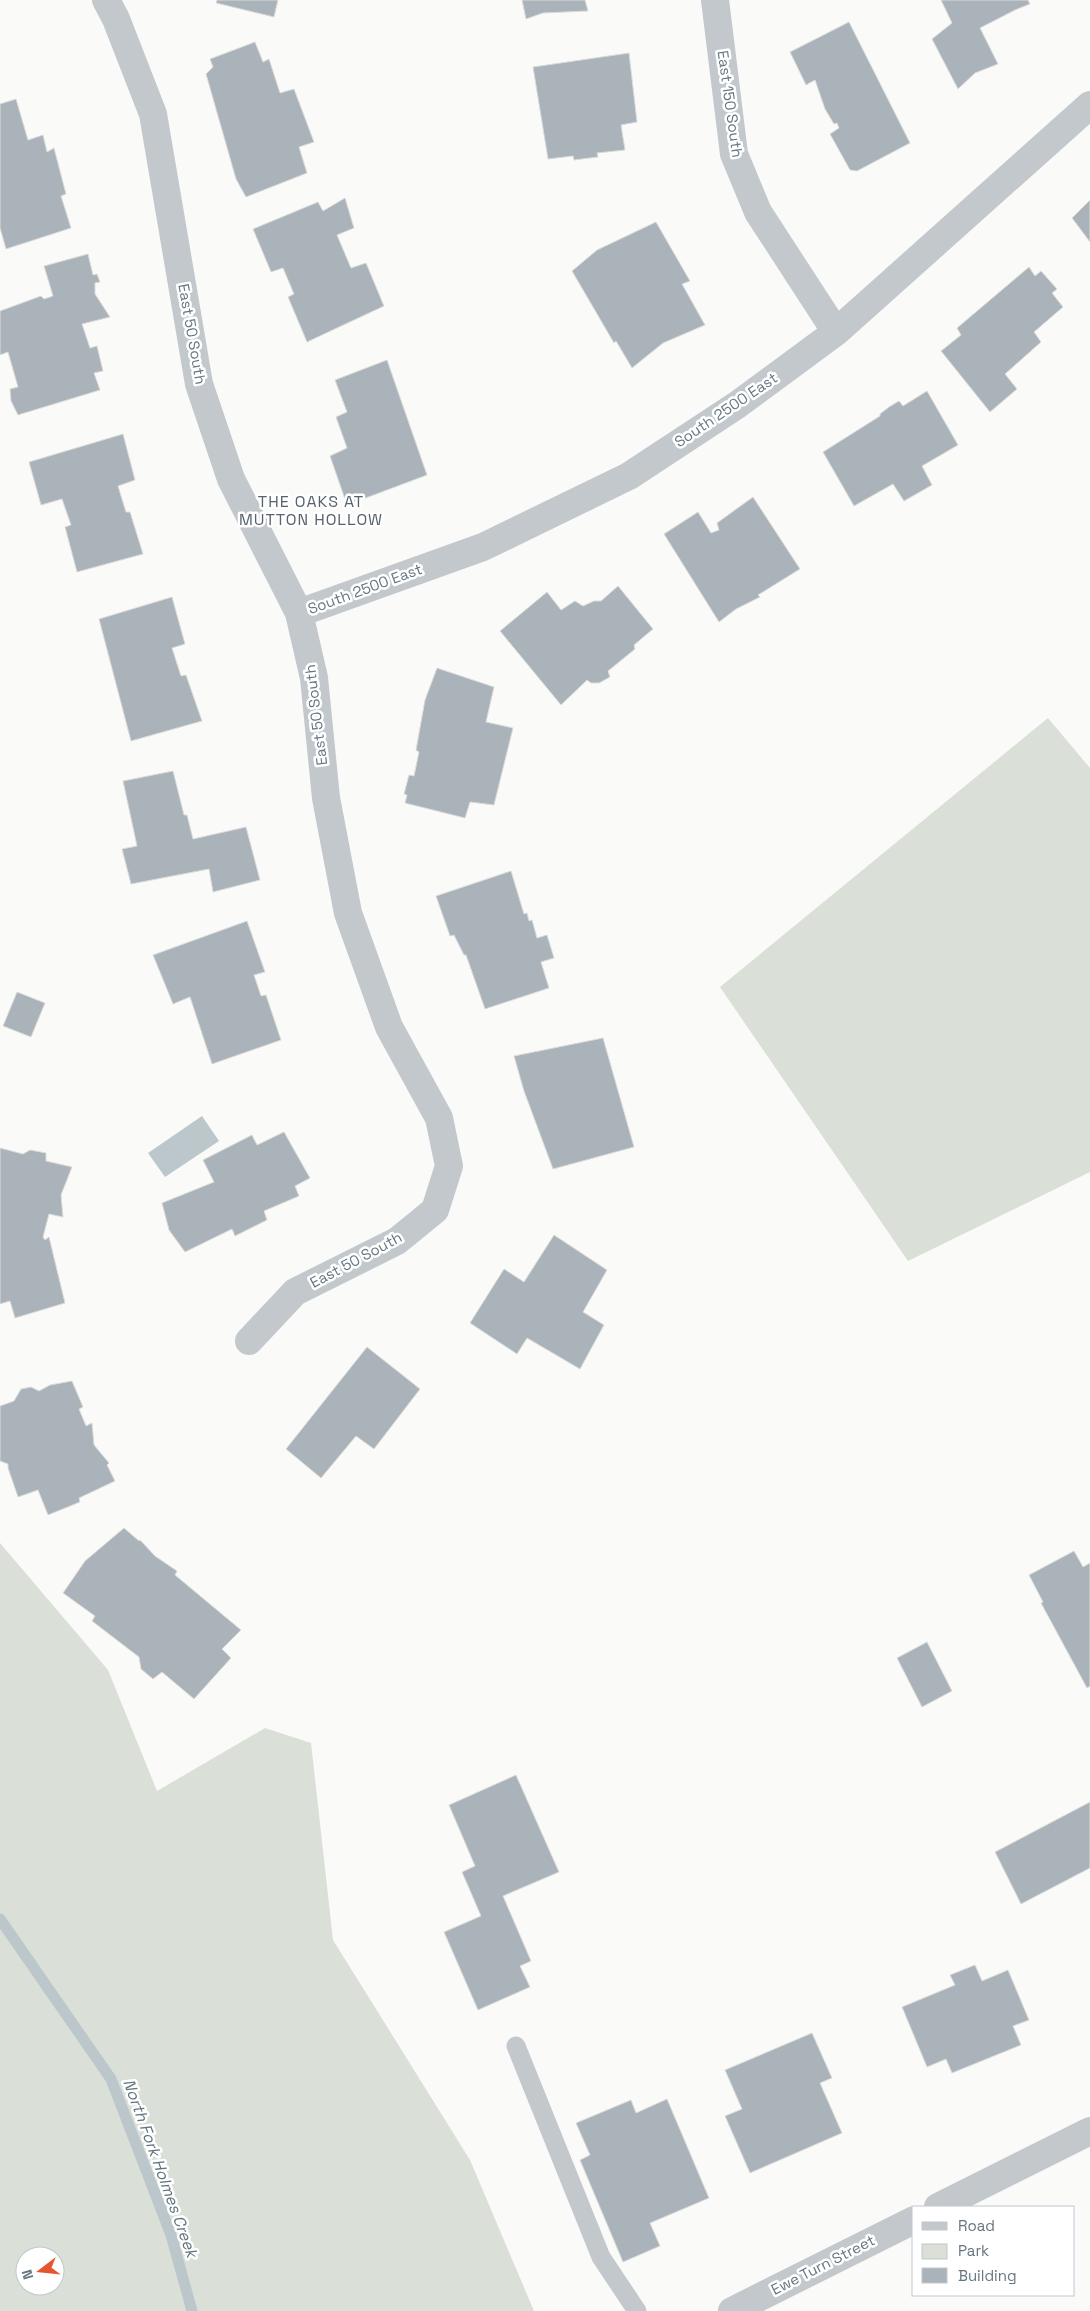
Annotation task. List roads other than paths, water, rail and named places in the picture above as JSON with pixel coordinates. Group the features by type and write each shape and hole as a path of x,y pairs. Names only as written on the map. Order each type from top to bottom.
{"street":[{"name":"East 50 South","path":"106,0 116,18 152,114 199,384 231,478 299,613 314,678 326,798 348,913 389,1027 439,1118 449,1166 435,1210 397,1241 295,1292 249,1341"},
{"name":"East 150 South","path":"715,0 734,154 758,212 836,332"},
{"name":"South 2500 East","path":"299,613 483,547 629,476 738,405 836,332 1090,104"},
{"path":"940,2206 1090,2131"},
{"name":"Ewe Turn Street","path":"732,2311 912,2221"}],"lane":[{"path":"516,2046 601,2257 637,2311"}],"waterway":[{"name":"North Fork Holmes Creek","path":"0,1919 111,2079 171,2235 192,2311"}],"district":[{"name":"THE OAKS AT MUTTON HOLLOW","path":"311,510"}]}
